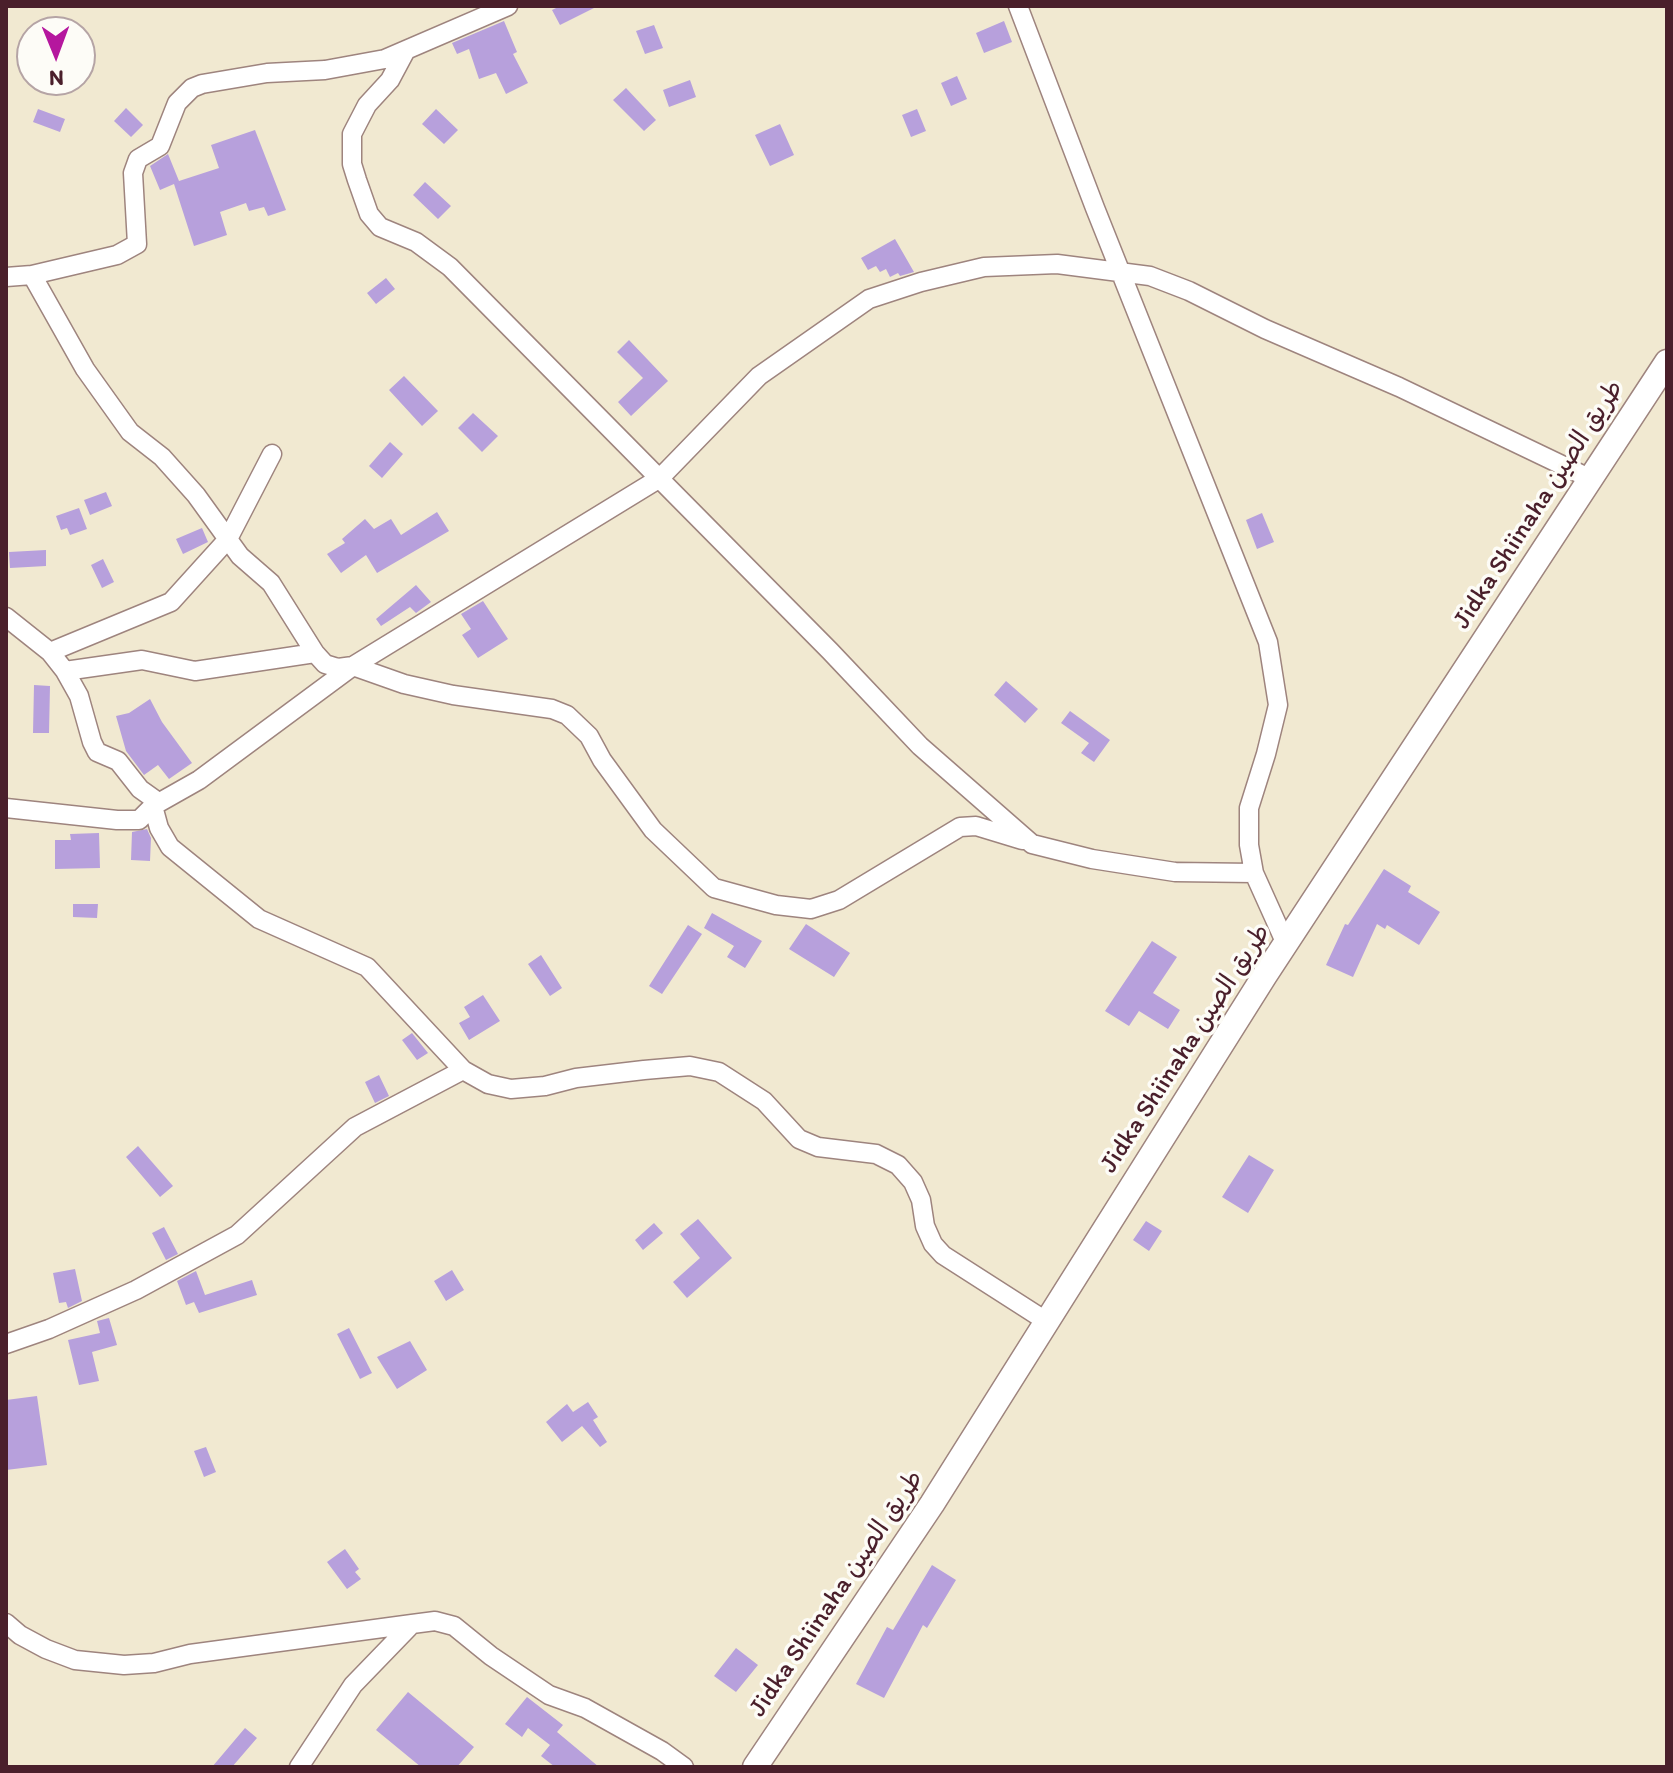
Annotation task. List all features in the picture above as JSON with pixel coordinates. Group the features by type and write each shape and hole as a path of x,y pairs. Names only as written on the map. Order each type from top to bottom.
{"main road":[{"name":"Jidka Shiinaha طريق الصين","path":"755,1767 932,1504 1286,944 1667,362"}],"street":[{"path":"6,277 32,275 117,255 137,244 133,173 138,159 160,146 177,103 192,88 267,73 357,66 406,50 508,6"},
{"path":"1018,6 1268,642 1278,705 1249,808 1249,845 1254,873 1286,944"},
{"path":"406,50 390,80 367,105 352,134 352,164 369,214 380,227 416,242 450,267 920,746 1032,844"},
{"path":"6,808 139,820 153,806 199,780 353,666 660,478 759,376 869,299 921,282 984,267 1057,264 1150,276 1399,387 1589,478"},
{"path":"32,275 85,369 130,432 162,457 196,495 247,564 271,583 325,664 338,668 353,666 404,684 453,695 552,709 567,715 589,736 602,760 653,830 714,888 776,905 811,909 839,900 960,827 976,826 1092,859 1175,872 1254,873"},
{"path":"50,652 171,602 228,539 272,454"},
{"path":"6,617 50,652 65,671 79,696 97,752 118,761 140,789 154,799 159,828 170,847 259,919 367,967 463,1070 488,1084 511,1089 545,1086 576,1078 690,1066 719,1072 764,1101 799,1139 818,1147 876,1154 898,1165 913,1182 921,1200 925,1226 933,1244 943,1255 1046,1321"},
{"path":"65,671 142,660 195,671 315,653"},
{"path":"6,1344 49,1329 136,1290 237,1235 355,1127 463,1070"},
{"path":"6,1623 20,1635 46,1649 75,1660 124,1665 435,1621 454,1626 491,1656 549,1695 585,1708 662,1751 684,1767"},
{"path":"299,1767 353,1685 412,1624"}],"building":[{"path":"560,6 598,6 560,25 552,10"},
{"path":"504,21 517,52 513,54 528,83 506,94 496,73 479,79 469,49 457,54 452,43"},
{"path":"1004,21 1012,42 984,53 976,33"},
{"path":"654,25 663,48 645,54 636,31"},
{"path":"957,76 967,99 951,106 941,83"},
{"path":"690,80 696,97 669,107 663,90"},
{"path":"626,88 656,120 644,131 613,100"},
{"path":"126,108 143,125 131,137 114,121"},
{"path":"38,109 65,119 60,132 33,122"},
{"path":"436,109 458,130 444,144 422,124"},
{"path":"917,109 926,131 911,137 902,115"},
{"path":"780,124 794,155 770,166 755,135"},
{"path":"255,130 286,210 268,216 264,207 249,211 246,203 220,212 227,235 194,246 174,184 160,190 150,166 168,154 179,181 219,168 211,145"},
{"path":"425,182 451,206 438,219 413,195"},
{"path":"895,239 914,272 890,277 886,269 880,272 876,266 868,270 861,258"},
{"path":"386,278 395,289 376,304 367,293"},
{"path":"629,340 668,381 631,416 618,402 643,378 617,352"},
{"path":"404,376 438,411 422,426 389,390"},
{"path":"473,413 498,436 482,452 458,428"},
{"path":"390,442 403,454 382,478 369,466"},
{"path":"106,492 112,506 90,515 84,500"},
{"path":"79,508 87,529 70,535 67,528 61,530 56,516"},
{"path":"437,512 449,531 377,573 366,555 341,573 327,554 345,543 342,539 365,519 374,529 391,519 401,535"},
{"path":"1262,513 1274,542 1257,549 1246,520"},
{"path":"202,528 208,542 183,554 176,539"},
{"path":"46,550 46,566 10,568 9,552"},
{"path":"103,559 114,582 102,588 91,565"},
{"path":"416,585 431,602 416,613 410,607 381,626 376,619"},
{"path":"483,601 508,639 478,658 462,635 471,629 461,614"},
{"path":"1006,681 1038,709 1025,723 994,695"},
{"path":"34,685 50,686 49,733 33,733"},
{"path":"150,699 162,722 192,763 169,779 158,765 144,775 126,751 116,716 129,713"},
{"path":"1070,711 1110,740 1094,762 1081,753 1089,743 1061,723"},
{"path":"147,829 151,838 150,861 131,860 132,832"},
{"path":"99,833 100,868 55,869 55,840 71,840 70,834"},
{"path":"1384,869 1411,886 1408,892 1440,912 1419,945 1387,925 1385,929 1377,924 1353,977 1326,965 1345,924 1348,925"},
{"path":"73,904 98,904 97,918 73,917"},
{"path":"712,913 762,941 745,968 727,957 734,946 704,928"},
{"path":"806,924 850,953 834,977 789,949"},
{"path":"688,925 702,934 662,994 649,986"},
{"path":"1152,941 1177,957 1153,993 1180,1010 1168,1029 1139,1011 1129,1026 1105,1011"},
{"path":"541,955 562,988 550,996 528,964"},
{"path":"483,995 500,1021 469,1040 459,1023 470,1017 464,1007"},
{"path":"412,1033 428,1053 417,1060 402,1040"},
{"path":"379,1075 389,1096 375,1103 365,1082"},
{"path":"138,1146 173,1186 160,1197 126,1157"},
{"path":"1249,1155 1274,1170 1248,1213 1222,1197"},
{"path":"698,1219 732,1258 687,1298 673,1282 700,1258 680,1234"},
{"path":"1146,1221 1162,1231 1149,1251 1133,1240"},
{"path":"654,1223 663,1233 643,1250 635,1240"},
{"path":"164,1227 178,1254 166,1260 152,1233"},
{"path":"75,1269 82,1301 68,1308 66,1302 59,1303 53,1273"},
{"path":"452,1270 464,1290 446,1301 434,1281"},
{"path":"196,1271 205,1295 252,1280 257,1295 199,1313 194,1302 186,1305 177,1281"},
{"path":"109,1318 117,1345 92,1352 99,1381 79,1385 68,1340 100,1333 97,1321"},
{"path":"349,1328 372,1373 360,1379 337,1334"},
{"path":"410,1341 427,1370 397,1389 377,1357"},
{"path":"37,1396 47,1465 6,1470 6,1400"},
{"path":"588,1402 598,1417 593,1420 607,1442 600,1447 582,1426 562,1442 546,1422 567,1404 573,1412"},
{"path":"206,1447 216,1472 204,1477 194,1451"},
{"path":"345,1549 359,1569 355,1572 361,1579 347,1589 327,1562"},
{"path":"932,1565 956,1580 927,1628 923,1625 884,1698 856,1684 887,1627 893,1630"},
{"path":"736,1648 758,1665 736,1692 714,1676"},
{"path":"408,1692 474,1747 457,1767 421,1767 376,1730"},
{"path":"527,1697 563,1725 557,1732 599,1767 555,1767 541,1756 550,1745 528,1728 522,1737 505,1724"},
{"path":"245,1728 257,1738 232,1767 212,1767"}]}
